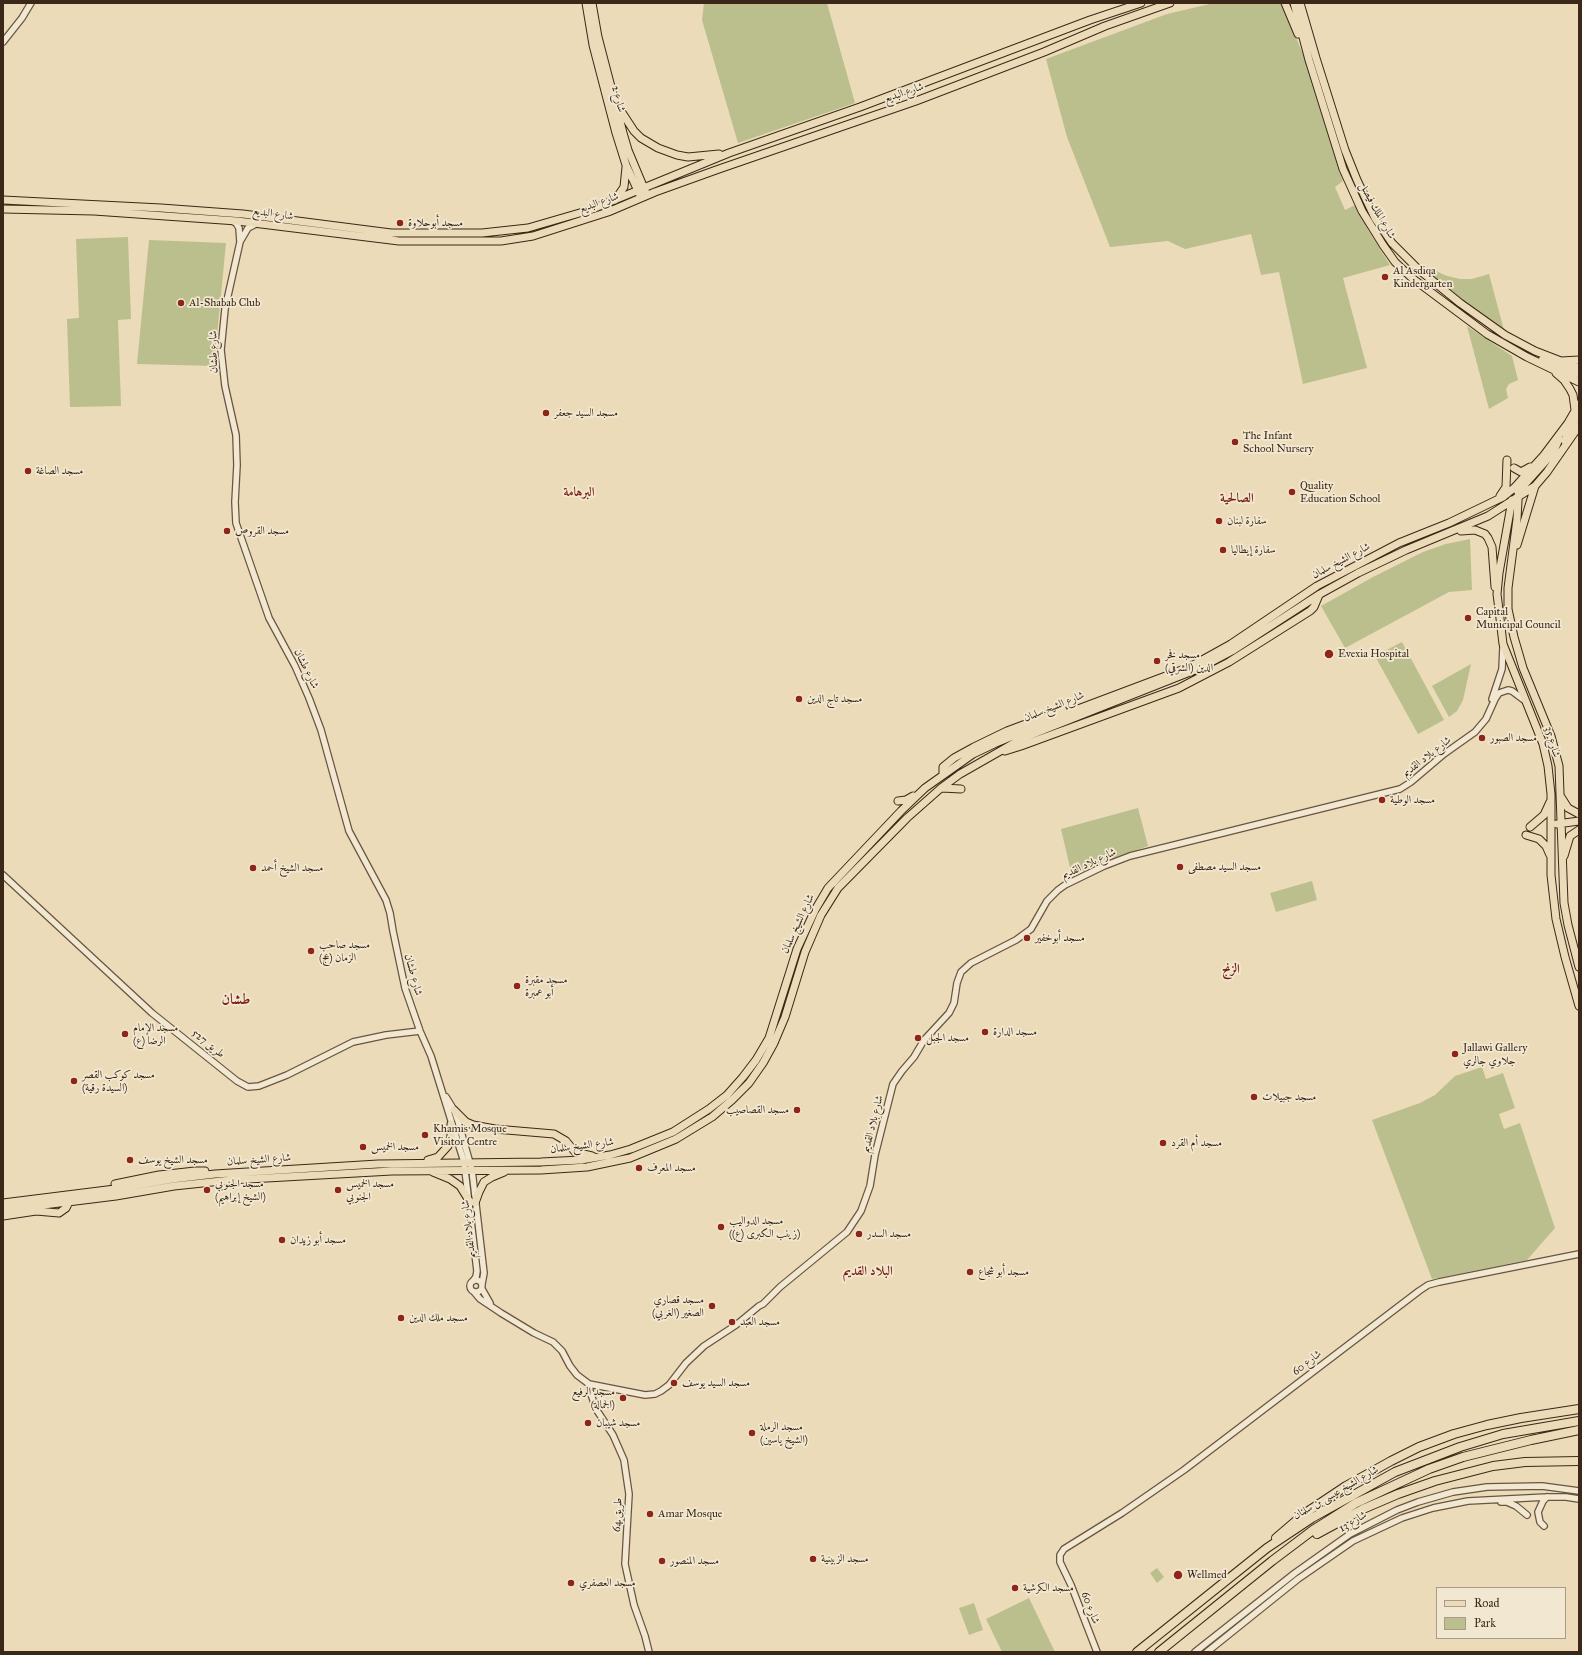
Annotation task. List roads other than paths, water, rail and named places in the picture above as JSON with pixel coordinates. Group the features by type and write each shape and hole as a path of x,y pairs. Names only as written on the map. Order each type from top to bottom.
{"highway":[{"path":"1266,1548 1284,1530 1304,1514 1346,1486 1391,1460 1419,1447 1454,1434 1487,1425 1554,1412 1579,1409"},
{"path":"1554,1412 1579,1414"},
{"name":"شارع الشيخ عيسى بن سلمان","path":"1137,1652 1266,1548 1312,1518 1353,1494 1408,1466 1460,1447 1504,1434 1579,1421"},
{"name":"شارع الشيخ عيسى بن سلمان","path":"1159,1652 1272,1561 1313,1530 1356,1503 1429,1469 1478,1453 1579,1430"},
{"path":"1272,1561 1318,1533 1363,1509 1416,1487 1493,1466 1579,1458"},
{"path":"1564,1460 1579,1461"}],"main road":[{"name":"شارع 2","path":"586,3 593,45 626,165 643,193"},
{"name":"شارع 2","path":"592,3 598,37 613,96 628,150 643,193"},
{"name":"شارع البديع","path":"3,209 94,211 225,220 260,223 385,240 418,242 501,240 533,236 608,212 643,193 729,153 860,107 1090,20 1141,3"},
{"name":"شارع البديع","path":"3,200 243,214 378,232 405,234 510,231 566,218 614,201 726,166 916,101 1044,52 1106,26 1170,3"},
{"path":"1285,3 1312,59"},
{"name":"شارع الملك فيصل","path":"1294,3 1344,169 1362,211 1395,262 1412,278 1454,311 1487,334 1527,357 1579,382"},
{"name":"شارع الملك فيصل","path":"1300,3 1312,59 1345,150 1375,218 1392,242 1418,269 1460,303 1514,340 1559,361 1579,368"},
{"path":"1304,3 1312,59"},
{"path":"613,96 626,120 634,131 658,148 677,155 688,157 729,153"},
{"path":"614,201 624,187 626,165"},
{"path":"1527,357 1579,374"},
{"path":"1559,361 1579,360"},
{"path":"1549,368 1564,380 1573,395 1578,410 1567,433 1563,447"},
{"name":"شارع الشيخ سلمان","path":"3,1210 116,1196 174,1186 218,1181 392,1171 510,1170 587,1167 630,1158 661,1146 694,1130 732,1100 748,1083 763,1062 786,1017 806,952 822,915 838,888 907,818 941,788 960,774 1023,738 1176,679 1200,668 1232,651 1320,594 1406,550 1488,516 1516,493 1578,410"},
{"name":"شارع الشيخ سلمان","path":"3,1202 115,1189 172,1179 215,1174 339,1165 567,1161 617,1154 644,1145 689,1123 715,1104 744,1077 756,1060 769,1038 793,959 815,910 828,888 924,788 943,775 943,768 954,758 1008,734 1141,680 1154,680 1179,671 1231,644 1317,586 1399,543 1503,497 1535,486 1547,472 1579,426"},
{"path":"1516,493 1553,453 1557,446 1560,433"},
{"path":"1514,468 1517,471 1524,472 1544,455"},
{"path":"1494,501 1501,496 1506,488 1507,460"},
{"path":"1510,568 1535,486"},
{"name":"شارع 35","path":"1516,493 1517,519 1510,568 1508,609 1523,668 1552,736 1559,766 1564,903 1568,926 1579,968"},
{"name":"شارع 35","path":"1516,493 1501,561 1497,594 1503,644 1528,703 1543,744 1552,794 1551,857 1556,919 1579,1006"},
{"path":"1447,534 1475,530 1484,534 1488,538 1492,547 1494,579 1497,594"},
{"path":"997,753 1021,746 1179,688 1229,662 1310,611 1314,607 1320,594"},
{"path":"1176,679 1179,688"},
{"path":"941,788 952,787 961,789"},
{"path":"896,817 897,802 908,799 924,788"},
{"path":"1530,827 1540,820 1547,810 1552,794"},
{"path":"1560,795 1568,808 1579,814"},
{"path":"1552,828 1561,827 1579,821"},
{"path":"1561,827 1579,829"},
{"path":"1562,863 1570,836 1579,829"},
{"path":"1526,835 1539,839 1546,846 1551,857"},
{"path":"454,1110 466,1122 473,1125 495,1129 554,1134 566,1141 575,1152 601,1157"},
{"path":"418,1163 438,1157 444,1151 452,1137 451,1124"},
{"path":"427,1170 450,1179 460,1186 472,1203 484,1182 510,1170"},
{"path":"3,1216 36,1211 59,1213 66,1208 68,1202"}],"street":[{"path":"3,42 22,18 31,3"},
{"path":"225,220 233,221 238,226 240,242"},
{"path":"240,242 250,226 260,223"},
{"name":"شارع طشان","path":"240,242 225,309 221,350 225,386 236,435 236,523 269,618 295,666 321,730 349,831 386,900 390,912 402,977 444,1094 451,1124 467,1162"},
{"name":"شارع بلاد القديم","path":"1484,722 1500,678 1503,660 1503,644"},
{"name":"شارع بلاد القديم","path":"474,1292 480,1299 500,1313 534,1333 553,1342 562,1351 577,1375 590,1384 641,1395 652,1395 658,1393 666,1388 686,1364 704,1346 739,1323 759,1306 761,1301 774,1289 780,1287 846,1232 858,1216 870,1186 875,1155 893,1084 914,1057 924,1040 949,1013 954,1003 957,983 961,972 971,963 1016,940 1031,929 1047,901 1058,890 1084,876 1130,856 1400,789 1467,738 1484,722 1497,696 1504,691 1508,690 1516,693 1528,703"},
{"name":"طريق 527","path":"3,875 152,1013 237,1081 248,1087 259,1086 287,1075 353,1042 420,1030"},
{"name":"شارع طشان","path":"444,1094 454,1110 469,1170"},
{"name":"شارع بلاد القديم","path":"469,1170 477,1271 476,1277 473,1281"},
{"name":"شارع بلاد القديم","path":"472,1203 484,1273 482,1287 488,1301 500,1313"},
{"name":"شارع 60","path":"1097,1652 1063,1563 1064,1555 1072,1545 1122,1513 1190,1465 1428,1285 1579,1254"},
{"path":"478,1280 482,1287 478,1292 474,1292 470,1288 473,1281 478,1280"},
{"name":"طريق 64","path":"590,1384 590,1391 596,1409 613,1435 624,1460 629,1494 624,1564 634,1605 649,1652"},
{"name":"شارع 13","path":"1195,1652 1295,1573 1350,1534 1397,1510 1453,1492 1487,1487 1529,1486 1579,1490"},
{"path":"1544,1526 1540,1522 1538,1512 1543,1501 1547,1497"},
{"name":"شارع 13","path":"1207,1652 1298,1579 1353,1541 1402,1518 1446,1505 1468,1502 1547,1497 1579,1499"},
{"path":"1446,1505 1451,1508 1507,1502 1516,1506 1527,1515"}],"place":[{"name":"مسجد أبوحلاوة","path":"400,223"},
{"name":"Al Asdiqa Kindergarten","path":"1385,277"},
{"name":"Al-Shabab Club","path":"181,303"},
{"name":"مسجد السيد جعفر","path":"546,413"},
{"name":"The Infant School Nursery","path":"1235,442"},
{"name":"مسجد الصاغة","path":"28,471"},
{"name":"Quality Education School","path":"1292,492"},
{"name":"سفارة لبنان","path":"1219,521"},
{"name":"مسجد القروص","path":"227,531"},
{"name":"سفارة إيطاليا","path":"1223,550"},
{"name":"Capital Municipal Council","path":"1468,618"},
{"name":"Evexia Hospital","path":"1329,654"},
{"name":"مسجد فخر الدين (الشرقي)","path":"1157,661"},
{"name":"مسجد تاج الدين","path":"799,699"},
{"name":"مسجد الصبور","path":"1482,738"},
{"name":"مسجد الوطية","path":"1382,800"},
{"name":"مسجد السيد مصطفى","path":"1180,867"},
{"name":"مسجد الشيخ أحمد","path":"253,868"},
{"name":"مسجد أبوخفير","path":"1027,938"},
{"name":"مسجد صاحب الزمان (عج)","path":"311,951"},
{"name":"مسجد مقبرة أبو عمبرة","path":"517,986"},
{"name":"مسجد الدارة","path":"985,1032"},
{"name":"مسجد الإمام الرضا (ع)","path":"125,1034"},
{"name":"مسجد الجبل","path":"918,1038"},
{"name":"Jallawi Gallery جلاوي جالري","path":"1455,1054"},
{"name":"مسجد كوكب القصر (السيدة رقية)","path":"74,1081"},
{"name":"مسجد جبيلات","path":"1254,1097"},
{"name":"مسجد القصاصيب","path":"797,1110"},
{"name":"Khamis Mosque Visitor Centre","path":"425,1135"},
{"name":"مسجد أم القرد","path":"1163,1143"},
{"name":"مسجد الخميس","path":"363,1147"},
{"name":"مسجد الشيخ يوسف","path":"130,1160"},
{"name":"مسجد المعرف","path":"639,1168"},
{"name":"مسجد الجنوبي (الشيخ إبراهيم)","path":"207,1190"},
{"name":"مسجد الخميس الجنوبي","path":"338,1190"},
{"name":"مسجد الدواليب (زينب الكبرى (ع))","path":"721,1227"},
{"name":"مسجد السدر","path":"859,1234"},
{"name":"مسجد أبو زيدان","path":"282,1240"},
{"name":"مسجد أبو شجاع","path":"970,1272"},
{"name":"مسجد قصاري الصغير (الغربي)","path":"712,1306"},
{"name":"مسجد ملك الدين","path":"401,1318"},
{"name":"مسجد العبد","path":"732,1322"},
{"name":"مسجد السيد يوسف","path":"674,1383"},
{"name":"مسجد الرفيع (الجمالة)","path":"623,1398"},
{"name":"مسجد شيبان","path":"588,1423"},
{"name":"مسجد الرملة (الشيخ ياسين)","path":"752,1433"},
{"name":"Amar Mosque","path":"650,1514"},
{"name":"مسجد الزبينية","path":"813,1559"},
{"name":"مسجد المنصور","path":"662,1561"},
{"name":"Wellmed","path":"1178,1575"},
{"name":"مسجد العصفري","path":"571,1583"},
{"name":"مسجد الكرشية","path":"1015,1588"}],"district":[{"name":"البرهامة","path":"579,493"},
{"name":"الصالحية","path":"1237,499"},
{"name":"الزنج","path":"1231,970"},
{"name":"طشان","path":"236,1000"},
{"name":"البلاد القديم","path":"868,1272"}]}
